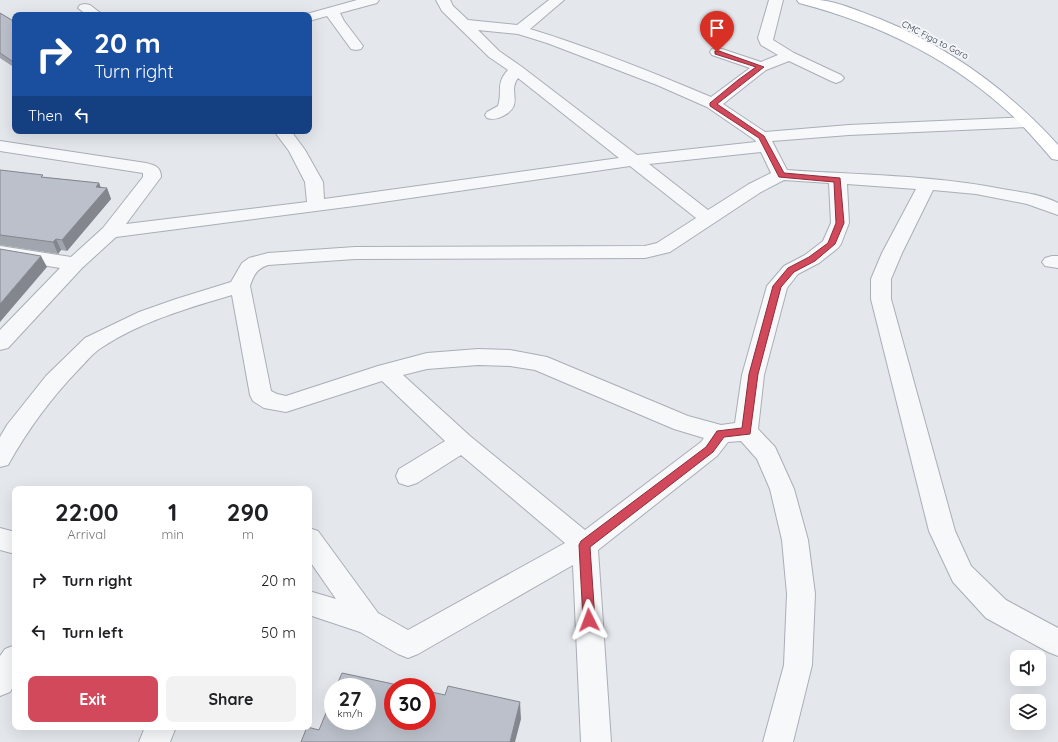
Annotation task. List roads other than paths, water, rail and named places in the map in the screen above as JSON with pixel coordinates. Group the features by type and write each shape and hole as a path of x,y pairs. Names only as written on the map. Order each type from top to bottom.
{"main road":[{"path":"804,0 858,16 883,26 953,61 988,86 1027,122 1058,155"},
{"name":"CMC Figa to Goro","path":"835,0 918,30 952,47 1000,78"}],"street":[{"path":"312,16 372,0"},
{"path":"443,0 447,8 494,54 517,70 631,161 707,218"},
{"path":"520,30 556,0"},
{"path":"776,0 765,38 766,42 789,56 836,78"},
{"path":"332,11 333,18 346,31 356,46"},
{"path":"464,24 520,30 552,40 662,82 712,104 764,142 782,175"},
{"path":"717,52 761,67"},
{"path":"712,104 761,67 789,56"},
{"path":"493,115 505,109 507,104 505,83 517,70"},
{"path":"110,232 316,206 849,130 1027,122"},
{"path":"284,134 297,150 314,182 316,206"},
{"path":"0,146 146,168 152,171 152,177 110,232 75,264 0,343"},
{"path":"746,431 721,434 682,423 539,363 510,358 478,357 427,361 386,372 286,404 272,402 261,395 240,286 244,272 248,266 268,259 355,253 645,252 663,248 755,188 782,175 838,180 927,184 976,189 1030,199 1044,203 1058,210"},
{"path":"778,742 798,665 801,594 795,540 782,489 767,454 746,431 753,374 777,286 791,270 812,259 831,244 840,223 838,180"},
{"path":"927,184 892,253 881,279 881,299 942,531 962,574 996,609 1058,644"},
{"path":"0,252 75,264"},
{"path":"0,458 8,442 34,406 61,374 92,344 124,327 170,307 240,286"},
{"path":"386,372 462,442 585,545 596,742"},
{"path":"312,604 368,622 408,645 585,545 709,449 721,434"},
{"path":"408,476 462,442"},
{"path":"0,539 12,542"},
{"path":"312,542 368,622"},
{"path":"0,682 12,663"},
{"path":"154,742 160,730"}]}
